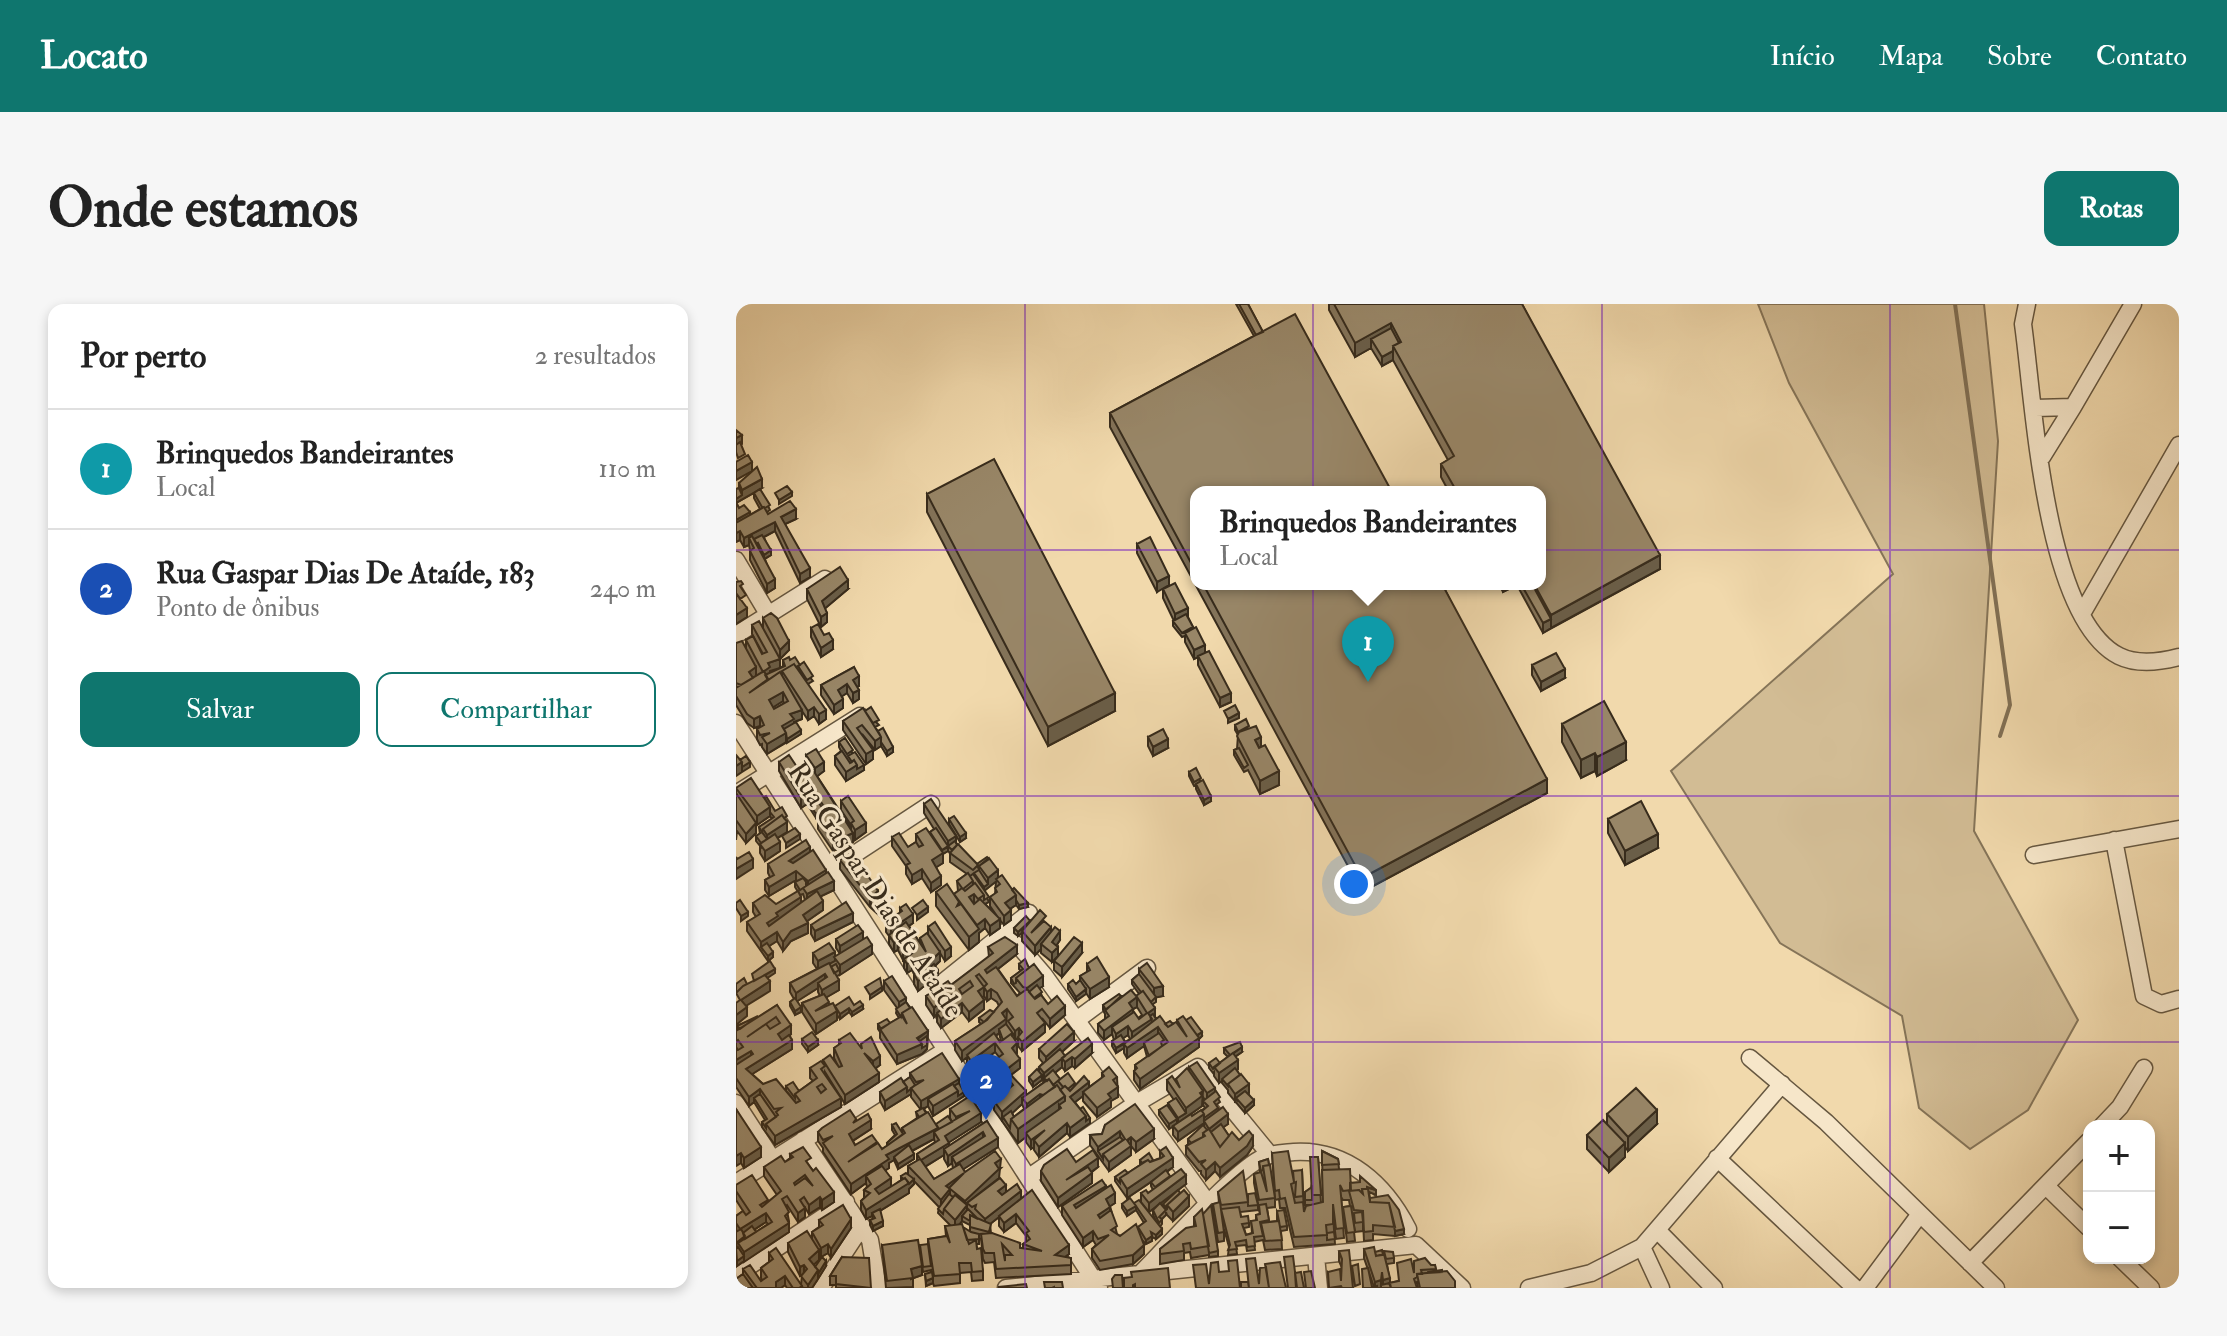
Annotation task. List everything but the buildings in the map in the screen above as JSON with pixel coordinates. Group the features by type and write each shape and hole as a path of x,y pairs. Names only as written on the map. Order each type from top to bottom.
{"street":[{"path":"2027,304 2023,324 2053,540 2090,630 2117,655 2131,661 2150,662 2179,657"},
{"path":"2042,457 2133,304"},
{"path":"2035,408 2073,407"},
{"path":"2083,612 2179,445"},
{"path":"736,560 768,614"},
{"path":"736,635 834,574"},
{"path":"736,794 864,713"},
{"name":"Rua Gaspar Dias de Ataíde","path":"736,723 1097,1284"},
{"path":"830,870 931,804"},
{"path":"2034,855 2179,829"},
{"path":"2114,840 2144,996 2161,1004 2179,999"},
{"path":"916,1004 1029,913"},
{"path":"1003,936 1020,947 1078,1019 1135,1104 1210,1206"},
{"path":"1078,1019 1147,968"},
{"path":"736,1183 946,1050"},
{"path":"1750,1058 1857,1151 1996,1288"},
{"path":"1029,1177 1192,1068 1202,1068 1270,1155"},
{"path":"2108,1120 2120,1107 2144,1068"},
{"path":"1529,1288 1591,1273 1642,1247 1659,1232 1717,1158 1782,1084"},
{"path":"736,1103 773,1160"},
{"path":"803,1140 862,1226 874,1253 878,1288"},
{"path":"1970,1263 2083,1148"},
{"path":"1139,1275 1257,1161 1270,1155 1318,1153 1346,1162 1382,1190 1408,1229"},
{"path":"1717,1158 1855,1288"},
{"path":"2047,1187 2083,1222"},
{"path":"736,1275 846,1202"},
{"path":"1865,1288 1920,1214"},
{"path":"821,1288 862,1226"},
{"path":"1659,1232 1714,1288"},
{"path":"1006,1288 1097,1284 1139,1275 1416,1245 1462,1288"},
{"path":"1642,1247 1661,1288"},
{"path":"1316,1256 1319,1288"},
{"path":"2126,1264 2151,1288"}],"shaded area":[{"path":"1758,304 1984,304 1998,441 1974,831 2078,1020 2028,1110 1970,1149 1919,1108 1902,1016 1780,943 1671,771 1893,574 1789,383"}],"waterway":[{"path":"1955,304 2010,705 2000,736"}],"place":[{"name":"Brinquedos Bandeirantes","path":"1368,682"},
{"name":"Rua Gaspar Dias De Ataíde, 183","path":"986,1120"}]}
